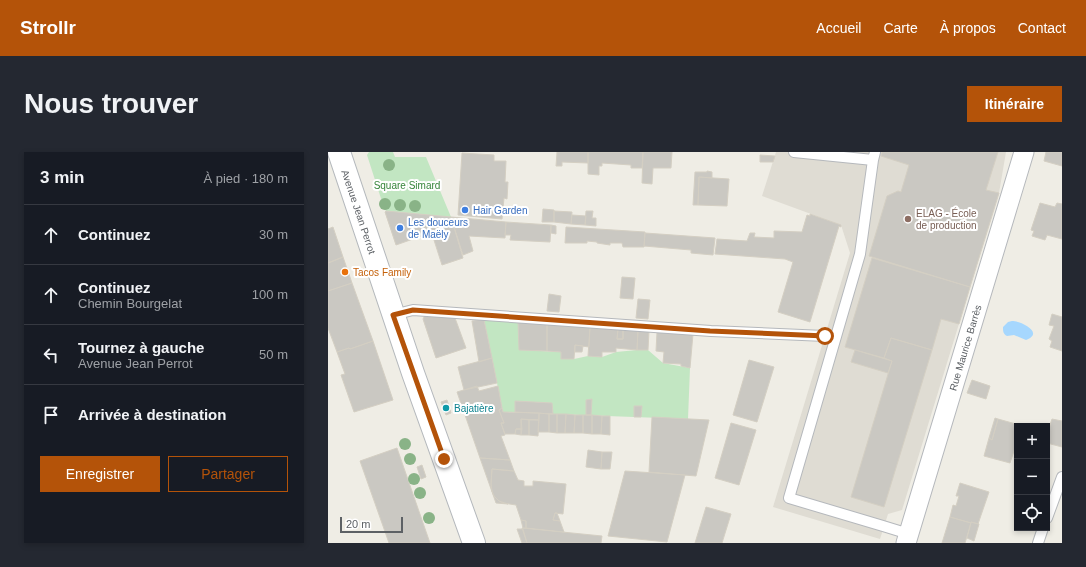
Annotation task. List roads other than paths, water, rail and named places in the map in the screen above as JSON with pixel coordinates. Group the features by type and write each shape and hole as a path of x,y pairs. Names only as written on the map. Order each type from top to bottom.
{"main road":[{"name":"Avenue Jean Perrot","path":"339,152 393,315 474,543"}],"street":[{"name":"Rue Maurice Barrès","path":"907,539 1024,152"}],"lane":[{"path":"794,152 874,156 860,254 789,498 883,526 907,539"},
{"path":"393,315 413,310 716,332 825,336"},
{"path":"1050,510 1062,477"},
{"path":"1038,543 1042,531"}],"water":[{"path":"1012,321 1021,323 1030,328 1033,334 1031,337 1026,340 1014,335 1007,336 1003,327 1008,322"}],"place":[{"name":"Hair Garden","path":"465,210"},
{"name":"ELAG - École de production","path":"908,219"},
{"name":"Les douceurs de Maëly","path":"400,228"},
{"name":"Tacos Family","path":"345,272"},
{"name":"Bajatière","path":"446,408"}],"park label":[{"name":"Square Simard","path":"407,185"}]}
